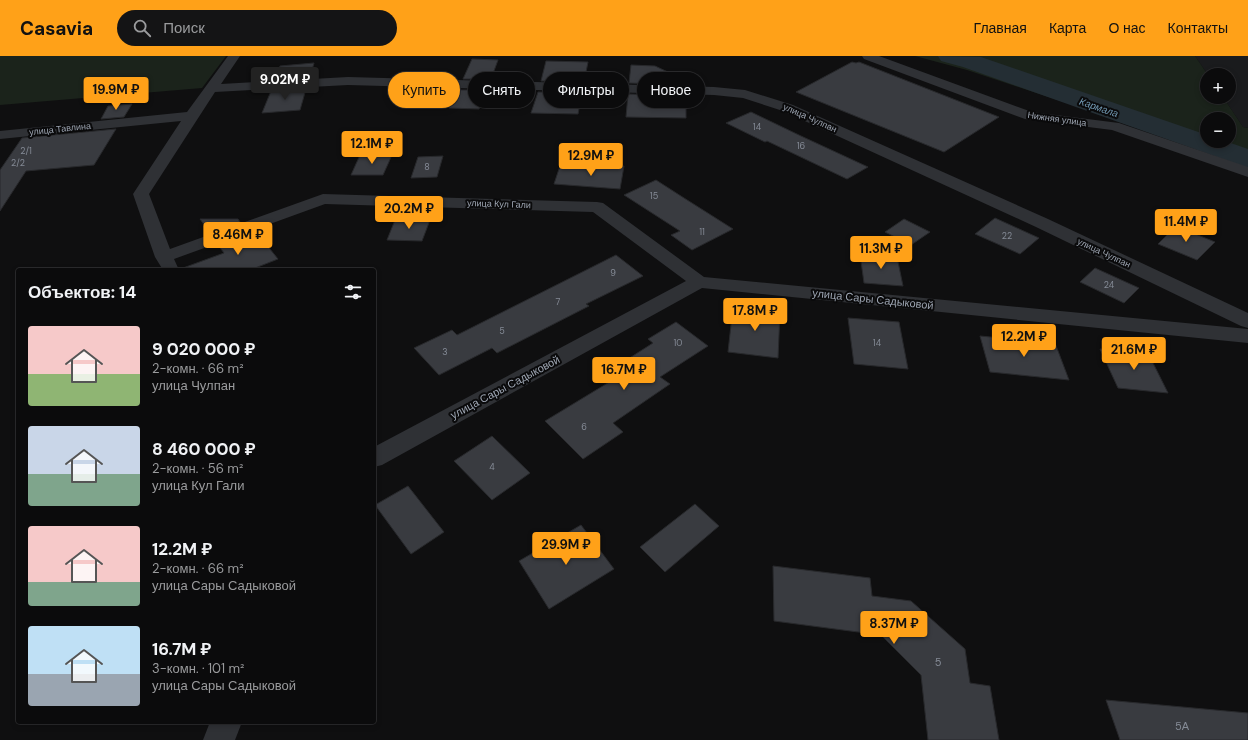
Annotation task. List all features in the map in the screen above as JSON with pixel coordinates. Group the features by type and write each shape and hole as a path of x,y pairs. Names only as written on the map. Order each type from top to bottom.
{"street":[{"path":"168,264 141,194 192,116 234,56"},
{"name":"Нижняя улица","path":"868,56 1030,116 1114,126 1248,172"},
{"name":"улица Чулпан","path":"212,88 348,81 706,91 744,94 788,108 1042,223 1248,321"},
{"name":"улица Тавлина","path":"0,135 192,116"},
{"name":"улица Кул Гали","path":"168,264 323,200 597,207 699,282"},
{"name":"улица Сары Садыковой","path":"376,457 699,282 1248,336"},
{"path":"219,740 225,724"}],"shaded area":[{"path":"0,56 226,56 202,88 0,105"},
{"path":"915,56 1195,56 1203,68 1200,68 1200,104 1228,104 1233,112 1200,112 1200,147 967,70"},
{"path":"1195,56 1248,56 1248,128 1243,127 1236,116 1236,112 1233,112 1228,104 1236,104 1236,68 1203,68"},
{"path":"1236,116 1243,127 1248,128 1248,163 1203,148 1236,148"}],"building":[{"path":"472,59 498,60 494,72 468,72 468,79 463,79"},
{"path":"546,61 588,62 586,72 543,72"},
{"path":"852,62 859,62 999,117 944,152 796,92"},
{"path":"314,63 310,78 275,80 280,66"},
{"path":"631,65 655,66 668,72 637,72 637,83 629,83"},
{"path":"306,89 300,110 262,113 271,91"},
{"path":"460,90 468,90 468,108 479,109 449,108 460,108"},
{"path":"538,92 543,92 543,108 579,108 578,114 531,113 533,108 535,108 535,101"},
{"path":"629,94 637,94 637,108 686,108 686,118 626,117 627,108 629,108"},
{"path":"132,104 124,117 101,119 108,106"},
{"path":"751,112 868,167 847,179 726,123"},
{"path":"116,129 94,165 26,171 0,211 0,170 22,138"},
{"path":"360,155 392,155 383,175 351,175"},
{"path":"443,156 437,177 411,178 418,157"},
{"path":"598,165 624,166 620,189 554,184 560,166 597,168"},
{"path":"656,180 733,229 692,250 671,235 680,231 624,195"},
{"path":"995,218 1039,238 1020,254 975,234"},
{"path":"200,219 238,219 240,222 210,233"},
{"path":"904,219 930,232 911,245 885,232"},
{"path":"395,220 430,220 422,241 387,240"},
{"path":"1176,226 1215,242 1197,260 1158,244"},
{"path":"249,233 255,241 262,239 278,259 255,268 183,268 224,253 218,245"},
{"path":"860,254 897,257 903,286 864,283"},
{"path":"616,255 643,276 586,304 589,306 497,353 492,348 439,375 414,348 452,330 457,335"},
{"path":"1095,268 1139,288 1124,303 1080,282"},
{"path":"733,307 780,312 778,358 728,352"},
{"path":"848,318 899,322 908,369 854,364"},
{"path":"676,322 708,346 660,377 670,384 613,423 623,432 583,459 545,421 611,381 603,375 653,343 648,339"},
{"path":"980,336 1055,343 1069,380 990,372"},
{"path":"1100,349 1148,353 1168,393 1118,388"},
{"path":"492,436 530,473 492,500 454,461"},
{"path":"408,486 444,532 411,554 376,504"},
{"path":"695,504 719,526 665,572 640,547"},
{"path":"581,525 614,569 549,609 519,561"},
{"path":"773,566 870,578 872,596 911,601 965,649 970,683 990,686 999,740 928,740 921,675 881,635 774,621"},
{"path":"1106,700 1248,713 1248,740 1120,740"}],"waterway":[{"name":"Кармала","path":"950,56 972,62 1248,159"}]}
